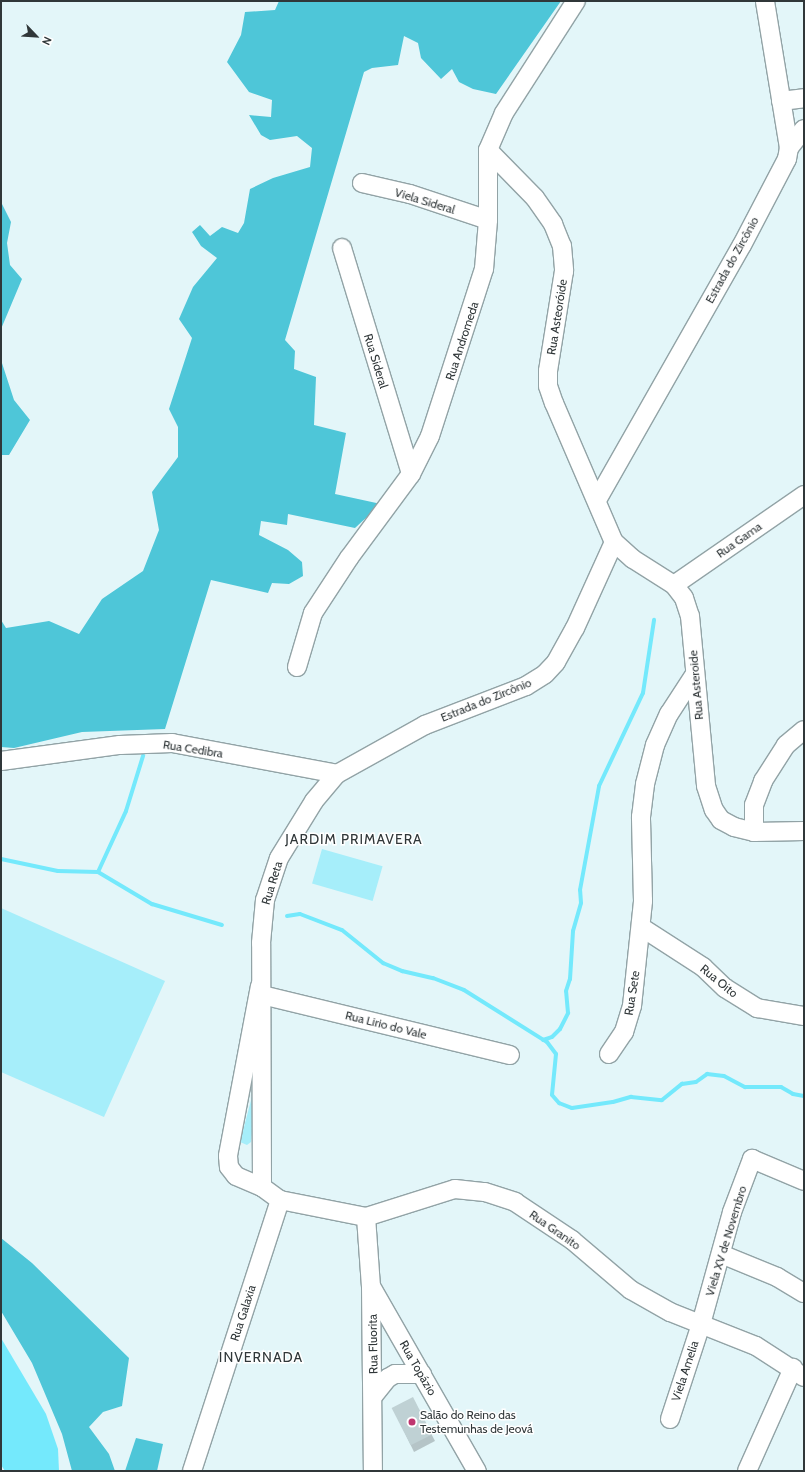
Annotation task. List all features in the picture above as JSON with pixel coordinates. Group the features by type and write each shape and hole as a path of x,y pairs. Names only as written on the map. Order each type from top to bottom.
{"street":[{"name":"Rua Andromeda","path":"297,667 313,613 349,558 411,474 430,436 473,309 484,269 488,220 488,150 504,113 576,1"},
{"name":"Estrada do Zircônio","path":"597,500 742,245 784,164 789,148 781,101 770,4"},
{"path":"781,101 804,98"},
{"path":"789,148 804,129"},
{"name":"Rua Asteoróide","path":"488,150 535,198 553,224 562,246 564,271 548,386 597,500"},
{"name":"Viela Sideral","path":"362,183 410,194 488,220"},
{"name":"Rua Sideral","path":"342,248 411,474"},
{"name":"Rua Gama","path":"674,585 804,495"},
{"name":"Rua Asteroide","path":"597,500 614,542 633,559 674,585 684,598 690,616 706,786 714,810 721,820 734,827 754,832 804,831"},
{"name":"Estrada do Zircônio","path":"337,774 425,725 526,686 545,674 556,662 575,628 614,542"},
{"name":"Rua Sete","path":"609,1054 624,1032 628,1020 641,927 641,817 645,784 655,745 669,714 695,674"},
{"path":"754,832 754,805 764,781 786,745 804,730"},
{"name":"Rua Cedibra","path":"1,761 120,745 172,743 337,774"},
{"name":"Rua Reta","path":"262,1187 261,990 265,900 279,858 314,801 337,774"},
{"name":"Rua Oito","path":"641,927 702,967 725,988 757,1008 804,1016"},
{"name":"Rua Reta","path":"261,990 228,1156 229,1167 236,1176 262,1187 280,1200"},
{"name":"Rua Lirio do Vale","path":"261,990 510,1055"},
{"name":"Viela XV de Novembro","path":"701,1324 732,1212 752,1159 804,1181"},
{"name":"Rua Granito","path":"280,1200 366,1217 455,1190 485,1192 515,1202 548,1222 631,1290 670,1312 756,1346 799,1372"},
{"name":"Rua Galaxia","path":"192,1471 280,1200"},
{"name":"Rua Fluorita","path":"366,1217 372,1287 374,1395 373,1471"},
{"path":"721,1254 777,1277 804,1294"},
{"name":"Rua Topázio","path":"372,1287 477,1471"},
{"name":"Viela Amelia","path":"670,1419 701,1324"},
{"path":"748,1471 799,1372"},
{"path":"374,1395 388,1378 396,1374 422,1374"}],"shaded area":[{"path":"279,1 561,1 496,94 473,89 459,82 452,69 441,79 421,58 418,43 404,36 398,65 372,68 364,72 285,340 295,351 294,369 316,377 314,425 346,433 335,494 381,504 355,528 288,514 287,525 261,521 259,535 288,550 302,562 303,576 289,584 272,583 268,593 211,580 165,729 82,732 14,748 1,747 1,620 6,628 49,621 79,634 102,599 143,571 159,530 152,492 178,457 178,427 169,409 192,338 179,319 193,287 217,258 201,246 192,232 200,225 210,236 222,227 238,233 244,223 250,189 273,178 310,167 312,148 297,136 270,140 261,135 249,115 271,117 272,100 249,92 227,62 241,35 245,12 275,10"},
{"path":"1,202 11,222 7,243 10,265 22,279 1,329"},
{"path":"1,360 14,400 30,420 9,455 1,455"},
{"path":"322,849 383,866 373,901 312,884"},
{"path":"1,908 165,981 104,1117 1,1072"},
{"path":"258,1074 251,1142 247,1145 240,1142"},
{"path":"1,1238 32,1263 129,1358 122,1406 103,1412 89,1427 109,1454 115,1471 72,1471 62,1434 32,1363 1,1311"},
{"path":"1,1338 46,1414 58,1449 59,1471 5,1471 1,1465"},
{"path":"136,1438 163,1444 157,1471 125,1471"}],"building":[{"name":"Salão do Reino das Testemunhas de Jeová","path":"413,1397 432,1434 411,1445 392,1408"}],"waterway":[{"path":"543,1040 552,1037 560,1029 568,1013 566,991 570,979 573,931 581,903 580,890 599,786 643,693 654,620"},
{"path":"98,872 126,811 143,756"},
{"path":"1,859 58,871 98,872 152,904 222,925"},
{"path":"287,916 300,914 342,930 383,963 402,971 433,978 464,990 547,1042 556,1054 552,1095 559,1103 572,1108 613,1102 631,1097 662,1100 682,1084 696,1082 707,1074 724,1076 745,1087 781,1087 793,1094 804,1096"}],"place":[{"name":"Salão do Reino das Testemunhas de Jeová","path":"412,1422"}],"district":[{"name":"JARDIM PRIMAVERA","path":"354,839"},
{"name":"INVERNADA","path":"261,1357"}]}
